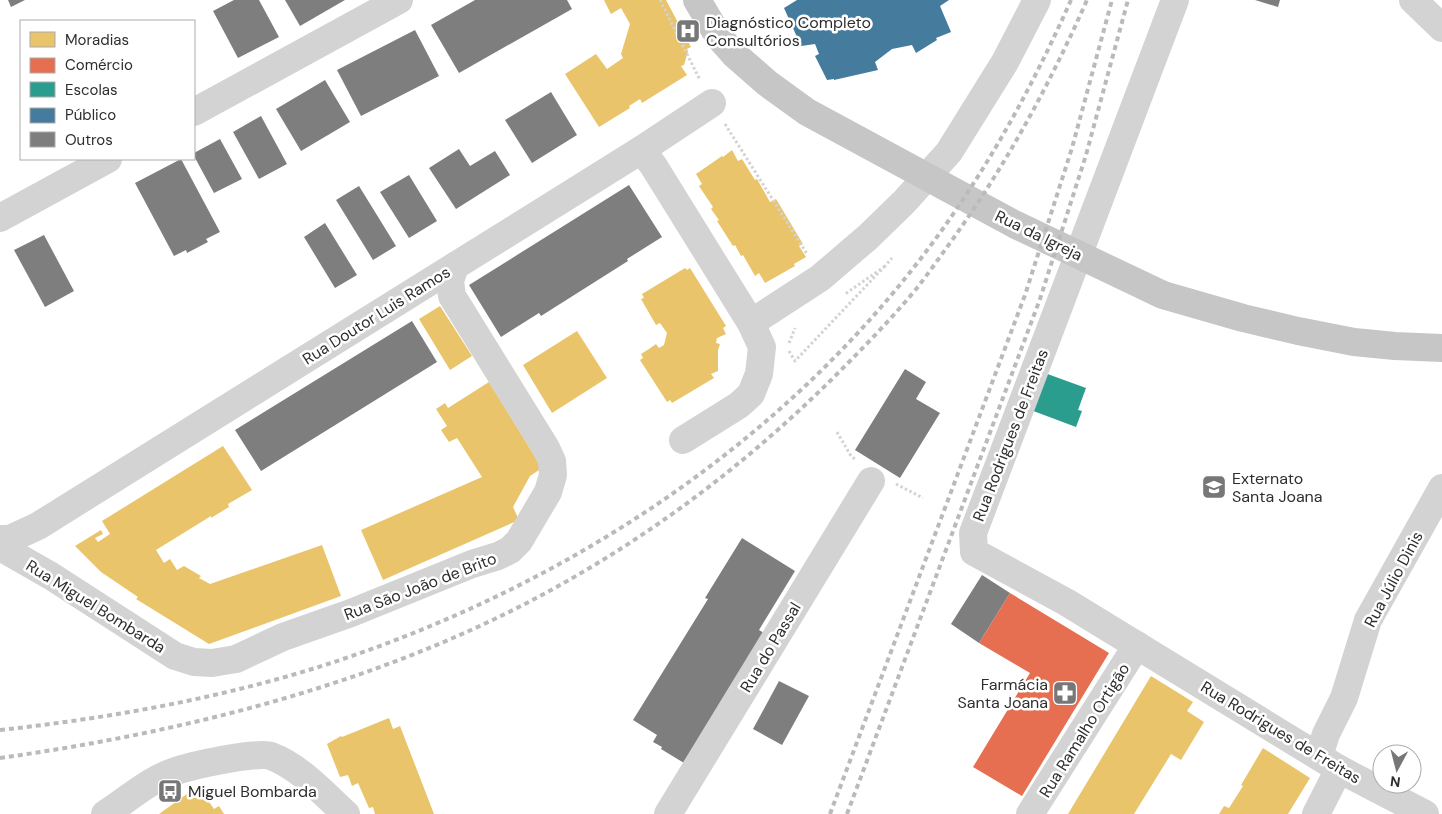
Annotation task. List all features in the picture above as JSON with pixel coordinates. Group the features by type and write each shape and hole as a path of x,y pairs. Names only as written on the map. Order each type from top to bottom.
{"main road":[{"name":"Rua da Igreja","path":"697,0 719,36 735,55 767,83 807,112 1014,224 1163,295 1243,318 1326,337 1387,345 1442,348"}],"street":[{"path":"195,111 399,0"},
{"path":"751,323 820,278 868,237 904,202 948,152 1005,62 1038,0"},
{"name":"Rua Rodrigues de Freitas","path":"1175,0 973,533 974,552 1066,602 1329,762 1425,814"},
{"path":"1413,0 1441,25"},
{"name":"Rua Doutor Luis Ramos","path":"0,539 10,539 38,526 641,150 712,103"},
{"path":"641,150 653,165 751,323 762,347 759,374 751,394 739,405 683,440"},
{"path":"0,218 106,160"},
{"path":"452,296 450,281 455,266"},
{"path":"426,284 440,287 452,296"},
{"name":"Rua São João de Brito","path":"194,662 212,663 236,659 283,637 351,614 472,564 498,556 510,550 519,541 548,492 553,475 552,461 546,448 452,296"},
{"name":"Rua do Passal","path":"668,814 871,481"},
{"name":"Rua Júlio Dinis","path":"1316,814 1329,762 1326,734 1344,698 1368,620 1442,488"},
{"path":"38,526 31,538 30,550 32,561 39,570"},
{"name":"Rua Miguel Bombarda","path":"0,547 51,576 175,656 194,662"},
{"name":"Rua Ramalho Ortigão","path":"1030,814 1137,645"},
{"path":"105,814 153,782 173,772 249,755 269,756 294,769 346,814"},
{"path":"1438,814 1442,809"}],"path":[{"path":"770,195 800,240"},
{"path":"798,292 804,322 793,330 788,348 795,361 892,258"},
{"path":"844,295 884,267"}],"building: Moradias":[{"path":"604,0 666,0 691,47 687,49 684,65 681,66 687,75 642,103 640,99 629,106 630,108 599,127 565,74 596,54 607,69 623,58 621,54 630,24 621,8 611,14"},
{"path":"732,150 738,161 742,159 755,180 757,179 770,202 776,199 803,244 799,246 806,257 794,264 795,266 765,283 759,273 755,276 743,255 741,256 735,245 733,246 717,221 719,220 699,186 702,184 696,174"},
{"path":"685,268 687,270 690,268 726,326 723,328 726,334 717,338 716,343 720,344 718,350 718,371 711,374 714,378 672,403 670,400 667,402 640,360 643,358 641,354 656,344 659,348 664,345 667,333 660,323 656,325 641,299 644,298 642,294"},
{"path":"440,306 472,356 450,370 419,319"},
{"path":"577,331 607,378 552,413 523,365"},
{"path":"489,382 542,468 530,476 513,507 519,520 383,580 361,530 482,477 457,438 449,442 441,430 447,426 436,409 445,403 448,408"},
{"path":"223,446 252,490 228,504 229,507 156,550 164,563 170,559 177,570 184,566 210,584 322,545 341,596 209,644 136,599 138,597 101,572 75,546 101,530 103,534 95,538 98,542 110,534 102,521"},
{"path":"1151,676 1193,702 1187,711 1204,722 1181,760 1171,754 1134,814 1068,814"},
{"path":"389,718 393,729 400,726 434,814 375,814 373,807 369,808 358,783 352,786 348,775 340,777 327,744 341,736"},
{"path":"1263,748 1310,778 1288,814 1219,814 1224,806 1229,808"},
{"path":"198,786 214,809 219,806 224,814 159,814"}],"building: Comércio":[{"path":"1010,593 1109,653 1022,796 973,767 1030,673 979,643"}],"building: Escolas":[{"path":"1042,372 1086,388 1078,410 1082,411 1076,427 1028,409"}],"building: Público":[{"path":"797,0 949,0 940,6 951,32 936,38 937,40 916,53 912,45 892,49 875,62 878,70 827,80 815,56 819,54 815,44 801,46 784,8"}],"building: Outros":[{"path":"8,0 25,0 11,7"},
{"path":"234,0 259,0 279,37 238,58 213,11"},
{"path":"285,0 345,0 300,26"},
{"path":"475,0 567,0 572,9 459,73 431,25"},
{"path":"1255,0 1280,0 1278,7"},
{"path":"415,30 439,76 361,116 337,70"},
{"path":"325,80 350,122 301,151 276,109"},
{"path":"551,92 577,135 532,163 505,120"},
{"path":"261,116 287,164 259,179 233,132"},
{"path":"220,139 242,179 214,193 195,158 195,152"},
{"path":"459,149 470,166 495,151 510,175 456,209 429,168"},
{"path":"182,160 220,232 206,239 208,242 187,253 186,250 174,256 135,183"},
{"path":"409,175 437,221 409,238 380,192"},
{"path":"629,185 662,237 627,259 628,261 541,316 539,313 501,337 469,285"},
{"path":"359,186 396,246 373,260 336,200"},
{"path":"325,223 357,275 335,288 304,237"},
{"path":"44,235 74,291 45,307 14,250"},
{"path":"412,321 437,362 261,471 235,430"},
{"path":"905,369 926,382 916,399 940,413 900,478 855,450"},
{"path":"742,538 795,571 759,630 764,633 684,763 661,749 662,747 653,742 657,735 633,720 708,599 705,598"},
{"path":"982,575 1010,593 979,643 951,624"},
{"path":"779,681 809,696 782,745 753,729"}],"railway":[{"path":"0,730 125,713 207,697 328,664 421,630 512,589 599,541 683,487 761,425 834,358 900,284 960,204 991,155 1033,79 1071,0"},
{"path":"0,758 67,748 201,721 332,684 397,661 460,635 521,606 608,557 650,530 730,470 805,405 870,340 917,288 970,214 1025,125 1057,64 1087,0"},
{"path":"830,814 1025,295 1072,148 1112,0"},
{"path":"847,814 1040,299 1086,155 1128,0"}],"place":[{"name":"Diagnóstico Completo Consultórios","path":"688,31"},
{"name":"Externato Santa Joana","path":"1214,487"},
{"name":"Farmácia Santa Joana","path":"1065,693"},
{"name":"Miguel Bombarda","path":"170,791"}]}
